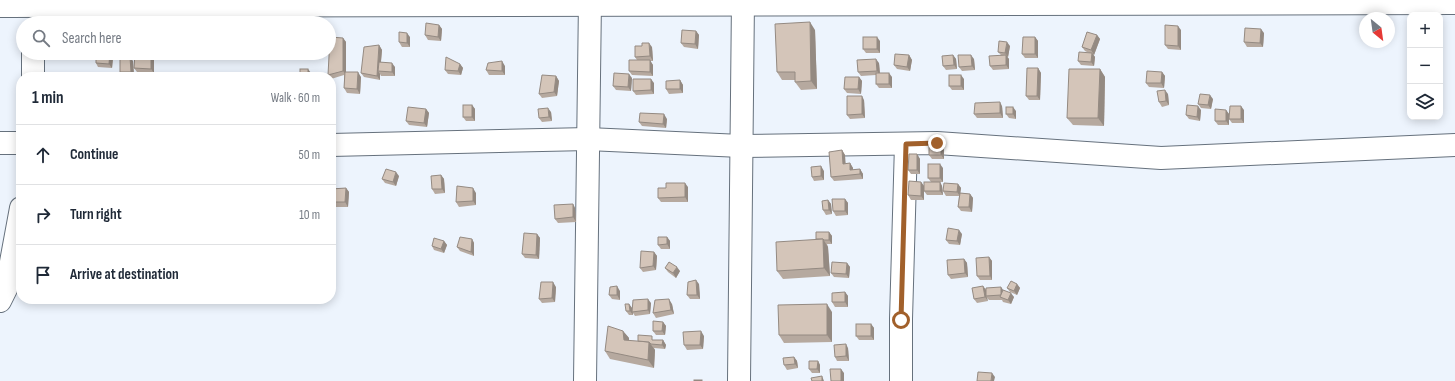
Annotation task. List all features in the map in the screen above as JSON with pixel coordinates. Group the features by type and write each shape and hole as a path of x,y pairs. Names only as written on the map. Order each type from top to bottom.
{"street":[{"path":"739,381 743,2"},
{"path":"0,6 33,10 227,3 1455,3"},
{"path":"585,381 590,3"},
{"path":"33,60 33,72"},
{"path":"336,145 588,139 741,146 937,143 1161,158 1455,145"},
{"path":"0,143 16,143"},
{"path":"901,381 901,320 906,144"},
{"path":"0,301 6,289 16,235"}],"building":[{"path":"810,22 811,81 795,82 795,72 777,72 775,24"},
{"path":"426,23 439,25 438,37 425,35"},
{"path":"1165,25 1178,26 1178,46 1165,45"},
{"path":"1245,28 1261,29 1260,43 1244,42"},
{"path":"682,30 696,31 695,44 681,43"},
{"path":"399,32 407,33 407,43 399,42"},
{"path":"1087,32 1097,35 1091,50 1082,47"},
{"path":"336,37 343,38 343,71 336,73 328,72 329,60 336,60"},
{"path":"863,37 877,37 877,49 863,49"},
{"path":"1023,37 1035,37 1035,54 1022,54"},
{"path":"999,41 1007,42 1005,53 998,52"},
{"path":"642,43 649,43 650,56 635,57 635,46 642,46"},
{"path":"379,45 377,76 361,73 364,47"},
{"path":"1079,52 1092,53 1091,62 1078,61"},
{"path":"895,54 909,55 907,67 894,65"},
{"path":"953,55 954,65 943,66 942,56"},
{"path":"958,55 971,55 972,66 959,67"},
{"path":"1006,55 1006,65 990,66 989,56"},
{"path":"446,57 460,64 458,71 445,70"},
{"path":"876,59 877,71 858,72 857,60"},
{"path":"96,60 109,60 109,64 96,63"},
{"path":"120,60 130,60 131,72 120,72"},
{"path":"135,60 151,60 151,69 134,68"},
{"path":"629,60 650,60 650,72 629,71"},
{"path":"502,61 502,71 486,70 488,63"},
{"path":"379,62 392,63 392,72 378,71"},
{"path":"1027,68 1038,68 1037,96 1026,96"},
{"path":"300,69 308,69 308,72 300,72"},
{"path":"1069,69 1100,69 1098,118 1067,118"},
{"path":"1147,71 1162,72 1161,83 1146,83"},
{"path":"345,72 358,72 357,89 344,88"},
{"path":"614,73 629,74 628,87 613,86"},
{"path":"876,73 889,73 889,84 876,84"},
{"path":"542,75 556,76 554,92 539,94"},
{"path":"949,75 961,75 961,86 949,86"},
{"path":"845,77 859,77 858,89 844,89"},
{"path":"633,79 651,79 651,90 633,91"},
{"path":"680,80 680,89 666,89 666,81"},
{"path":"1165,90 1166,101 1159,102 1157,91"},
{"path":"1200,94 1210,95 1208,105 1198,104"},
{"path":"847,96 862,96 862,114 847,115"},
{"path":"1000,102 1000,113 974,114 975,103"},
{"path":"463,105 472,105 472,117 463,117"},
{"path":"1187,105 1198,106 1197,117 1186,115"},
{"path":"1230,106 1241,106 1241,119 1229,119"},
{"path":"408,107 426,109 424,123 406,121"},
{"path":"1006,107 1013,107 1013,114 1006,114"},
{"path":"548,108 549,117 539,118 538,109"},
{"path":"1215,109 1226,110 1226,121 1215,121"},
{"path":"640,113 664,114 663,124 639,122"},
{"path":"941,145 941,155 929,155 929,146"},
{"path":"842,150 843,164 850,163 850,170 860,169 860,174 831,177 829,152"},
{"path":"909,154 917,154 917,170 908,170"},
{"path":"928,164 940,164 940,178 928,178"},
{"path":"821,166 821,176 812,177 811,167"},
{"path":"386,169 396,172 393,182 382,179"},
{"path":"441,175 442,189 432,189 431,176"},
{"path":"909,181 921,182 921,196 908,195"},
{"path":"924,182 940,182 940,191 924,191"},
{"path":"666,183 685,183 685,197 658,198 658,188 666,188"},
{"path":"944,183 958,184 957,192 943,191"},
{"path":"457,186 473,188 473,201 456,202"},
{"path":"346,188 345,202 336,202 336,189"},
{"path":"960,193 970,194 969,207 958,207"},
{"path":"832,199 845,199 845,211 833,211"},
{"path":"828,200 829,210 823,210 822,201"},
{"path":"573,204 573,217 555,219 554,205"},
{"path":"948,228 959,230 957,241 946,240"},
{"path":"816,232 829,232 829,240 816,239"},
{"path":"524,233 537,234 536,255 522,254"},
{"path":"460,237 472,239 471,252 457,247"},
{"path":"658,237 667,237 667,244 658,245"},
{"path":"434,238 444,241 441,249 432,246"},
{"path":"823,239 824,268 777,271 776,242"},
{"path":"641,251 654,252 653,266 640,268"},
{"path":"989,257 990,276 977,276 976,258"},
{"path":"964,259 965,273 948,275 947,260"},
{"path":"669,262 677,267 673,273 665,268"},
{"path":"832,262 847,263 846,274 831,273"},
{"path":"696,280 697,295 687,295 688,282"},
{"path":"1011,281 1017,284 1014,291 1007,288"},
{"path":"541,282 553,282 552,298 539,299"},
{"path":"617,286 617,295 609,295 610,287"},
{"path":"983,286 985,297 974,299 972,288"},
{"path":"1001,287 1001,295 986,296 986,288"},
{"path":"1003,290 1011,293 1008,300 1000,297"},
{"path":"845,292 845,302 832,302 832,293"},
{"path":"648,299 648,310 632,312 633,300"},
{"path":"669,299 671,310 653,313 655,300"},
{"path":"625,304 629,304 630,311 626,311"},
{"path":"827,304 827,335 779,335 778,305"},
{"path":"653,321 663,322 662,331 653,331"},
{"path":"856,324 871,324 871,336 856,336"},
{"path":"608,326 623,331 624,340 649,342 648,360 605,351"},
{"path":"701,331 700,345 684,345 683,332"},
{"path":"638,335 652,336 652,340 663,340 662,345 638,341"},
{"path":"846,344 846,356 835,357 834,345"},
{"path":"794,357 795,364 784,365 783,358"},
{"path":"809,361 818,361 817,369 809,369"},
{"path":"830,369 841,369 841,381 831,381"},
{"path":"978,372 992,373 991,381 977,381"},
{"path":"822,376 822,381 812,381 811,378"}],"route":[{"path":"901,320 906,144 937,143"}]}
